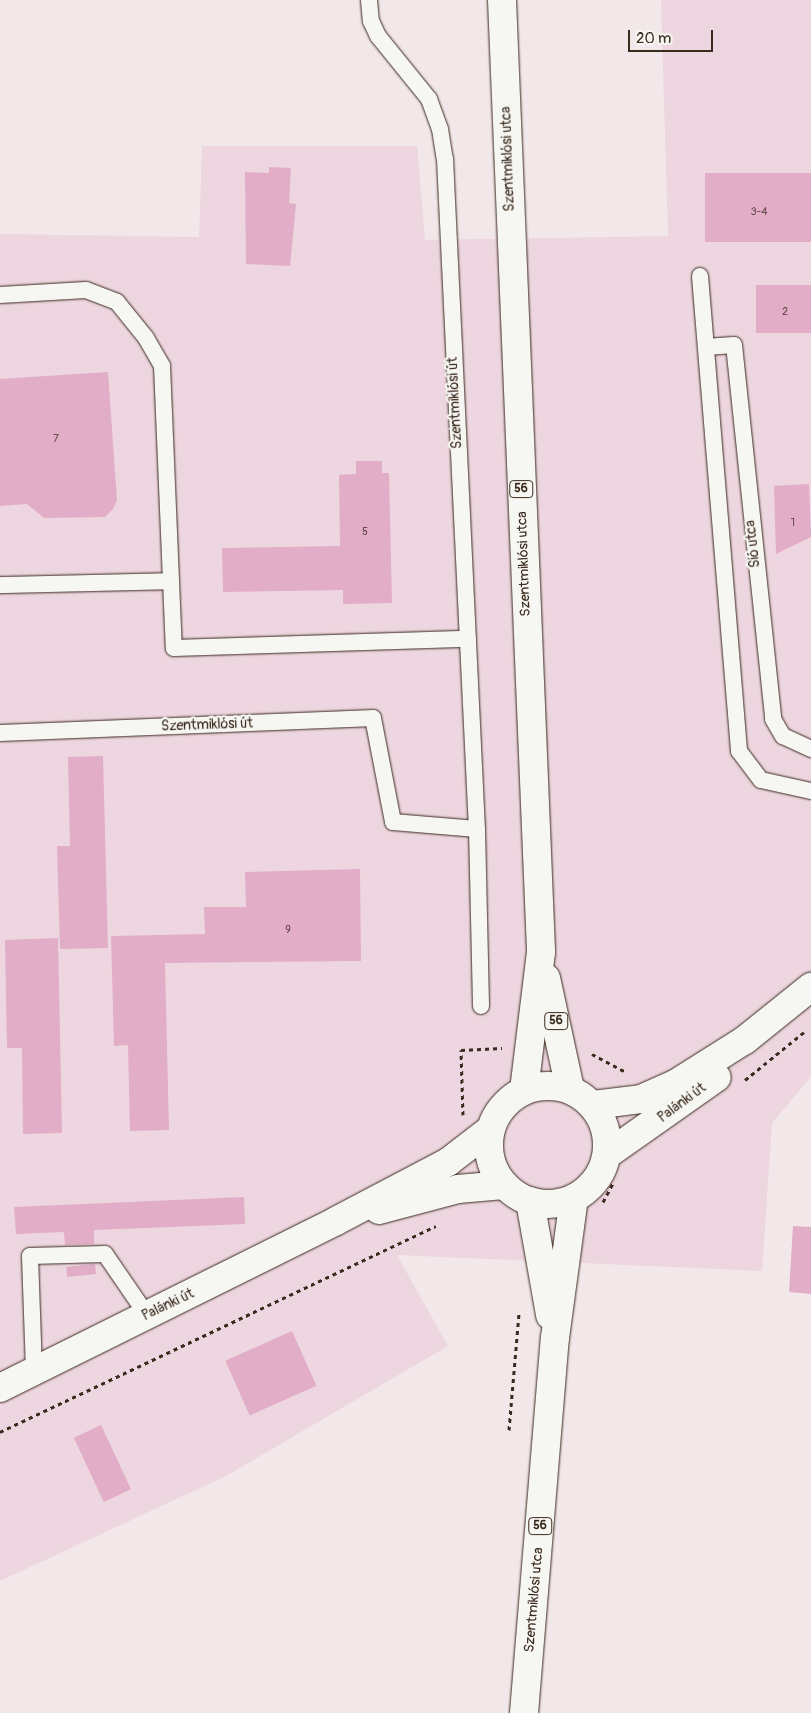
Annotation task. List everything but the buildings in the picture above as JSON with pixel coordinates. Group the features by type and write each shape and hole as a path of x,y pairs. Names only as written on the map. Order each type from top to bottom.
{"main road":[{"name":"Szentmiklósi utca","path":"502,13 541,952"},
{"name":"56","path":"541,952 570,1089"},
{"name":"56","path":"524,1090 541,952"},
{"name":"Palánki út","path":"594,1105 641,1099 675,1084 745,1040 811,987"},
{"name":"Palánki út","path":"615,1164 715,1078 745,1040"},
{"path":"555,1085 570,1089 594,1105 605,1128 615,1164 602,1172 574,1198 545,1204 530,1201 504,1185 490,1159 491,1129 509,1100 524,1090 555,1085"},
{"name":"Palánki út","path":"0,1388 336,1221 448,1162 491,1129"},
{"name":"Palánki út","path":"336,1221 458,1190 504,1185"},
{"name":"56","path":"555,1338 574,1198"},
{"name":"56","path":"530,1201 555,1338"},
{"name":"Szentmiklósi utca","path":"524,1713 555,1338"}],"lane":[{"name":"Szentmiklósi út","path":"369,0 371,21 378,36 429,99 440,129 445,159 477,828 481,1006"},
{"path":"700,276 739,751 761,780 811,791"},
{"path":"0,295 86,290 117,302 146,338 162,366 174,648 468,639"},
{"name":"Sió utca","path":"706,347 734,345 772,719 783,736 797,746 811,749"},
{"path":"0,585 171,581"},
{"name":"Szentmiklósi út","path":"0,733 373,718 393,822 477,828"},
{"path":"34,1371 30,1256 104,1254 147,1315"}],"path":[{"path":"739,1084 811,1024"},
{"path":"602,1204 610,1186 615,1164"},
{"path":"0,1432 438,1225"},
{"path":"509,1430 520,1309"}],"shaded area":[{"path":"661,0 811,0 811,1077 772,1123 762,1271 397,1255 448,1346 226,1476 0,1581 0,234 199,237 202,146 417,146 425,240 668,236"}]}
